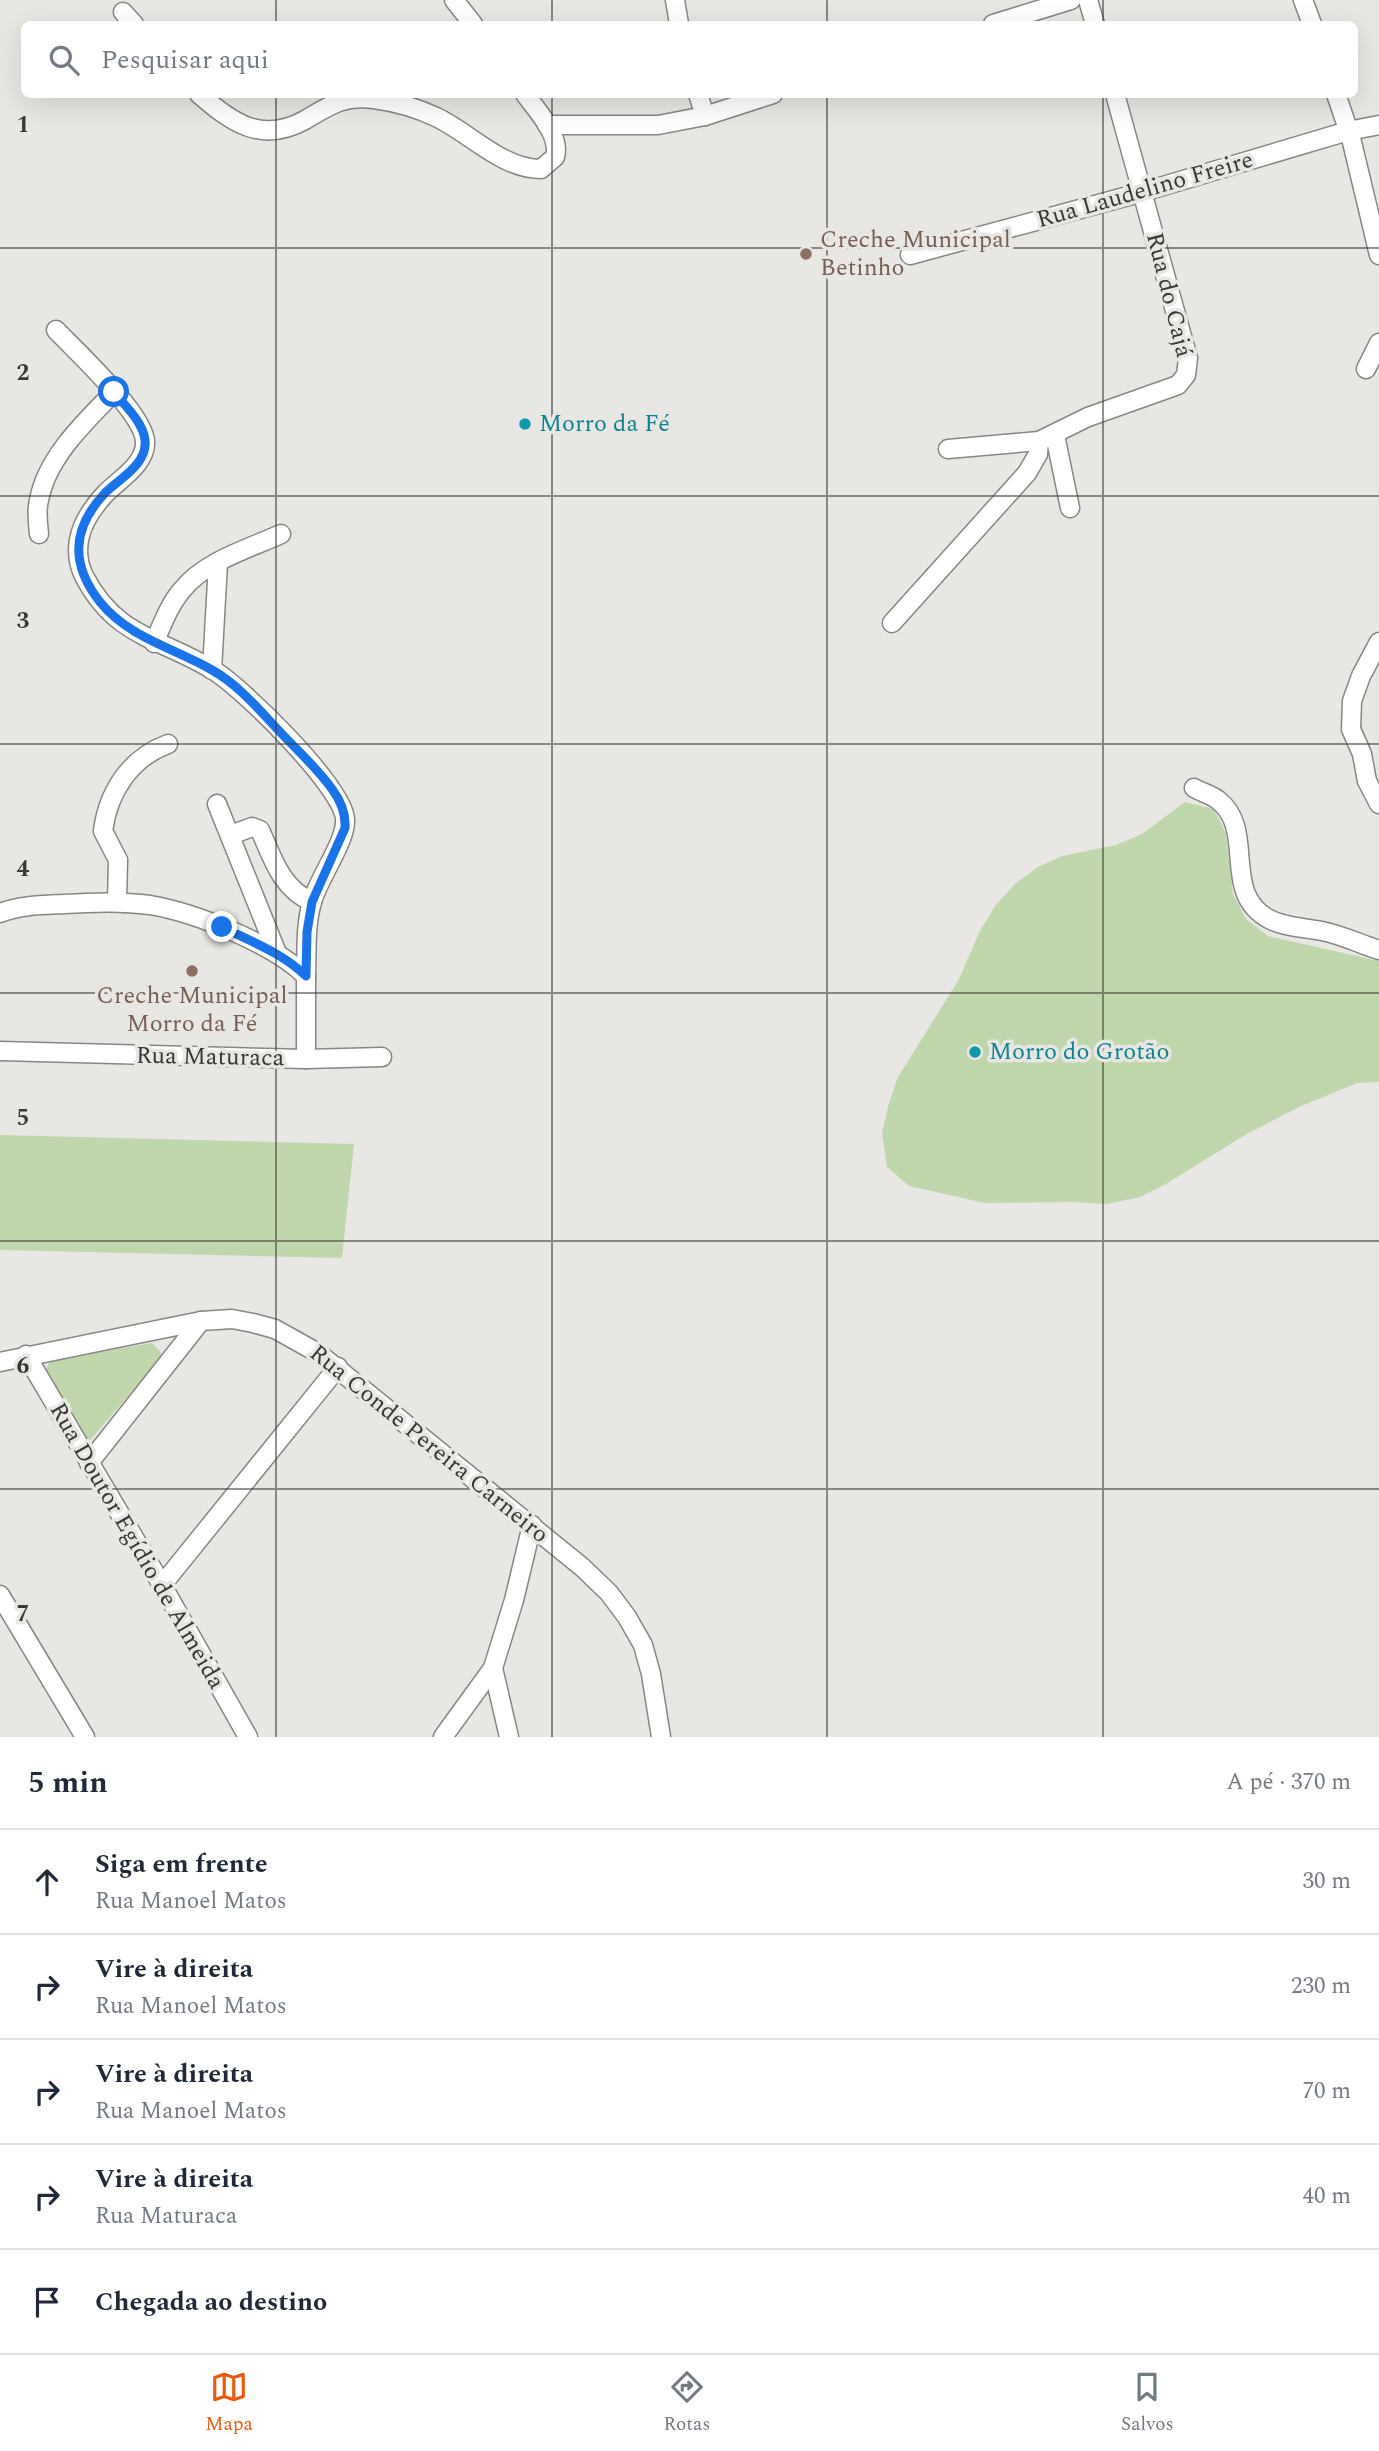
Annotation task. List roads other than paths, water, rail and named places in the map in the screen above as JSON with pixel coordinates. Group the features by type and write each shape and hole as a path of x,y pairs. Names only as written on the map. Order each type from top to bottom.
{"street":[{"path":"454,0 471,21"},
{"path":"676,0 679,21"},
{"path":"1003,21 1070,0"},
{"path":"1088,0 1094,21"},
{"path":"1303,0 1311,21"},
{"path":"204,98 224,116 246,128 260,131 278,130 348,98"},
{"path":"358,98 404,105 437,117 517,166 541,169 555,157 556,144 547,125 528,98"},
{"path":"699,98 705,116"},
{"path":"547,125 658,125 705,116 761,98"},
{"name":"Rua do Cajá","path":"1047,438 1088,417 1178,385 1186,375 1188,358 1116,98"},
{"path":"1337,98 1379,255"},
{"name":"Rua Laudelino Freire","path":"910,254 1143,192 1348,131 1379,125"},
{"path":"39,534 37,511 45,481 57,458 82,425 114,392 56,330"},
{"path":"1366,369 1379,343"},
{"name":"Rua Maturaca","path":"0,1051 306,1059 307,932 312,902 345,828 342,806 321,774 245,695 212,670 154,643 124,625 100,602 82,573 77,552 81,529 106,492 129,473 142,456 146,442 140,426 114,392"},
{"path":"948,449 1047,438"},
{"path":"1047,438 1070,509"},
{"path":"892,623 1027,473 1047,438"},
{"path":"154,643 169,609 182,589 198,574 281,534"},
{"path":"212,670 218,563"},
{"path":"1379,642 1361,676 1352,701 1351,729 1362,754 1367,781 1379,804"},
{"path":"117,902 118,860 103,831 113,795 120,780 135,763 168,744"},
{"path":"1194,788 1219,800 1234,822 1240,848 1239,874 1249,901 1269,919 1325,932 1379,950"},
{"path":"217,804 276,953"},
{"path":"231,835 252,827 260,830 282,879 299,897 312,902"},
{"path":"0,913 39,905 117,902 151,905 222,927 292,962 306,976"},
{"path":"306,1059 382,1057"},
{"name":"Rua Conde Pereira Carneiro","path":"0,1362 201,1321 232,1319 275,1329 298,1340 338,1367 532,1525 609,1592 643,1645 651,1674 661,1737"},
{"path":"89,1463 201,1321"},
{"name":"Rua Doutor Egídio de Almeida","path":"26,1355 248,1737"},
{"path":"162,1585 338,1367"},
{"path":"443,1737 493,1668 514,1600 532,1525"},
{"path":"0,1595 85,1737"},
{"path":"493,1668 509,1737"}],"place":[{"name":"Creche Municipal Betinho","path":"806,254"},
{"name":"Morro da Fé","path":"525,424"},
{"name":"Creche Municipal Morro da Fé","path":"192,971"},
{"name":"Morro do Grotão","path":"975,1052"}]}
